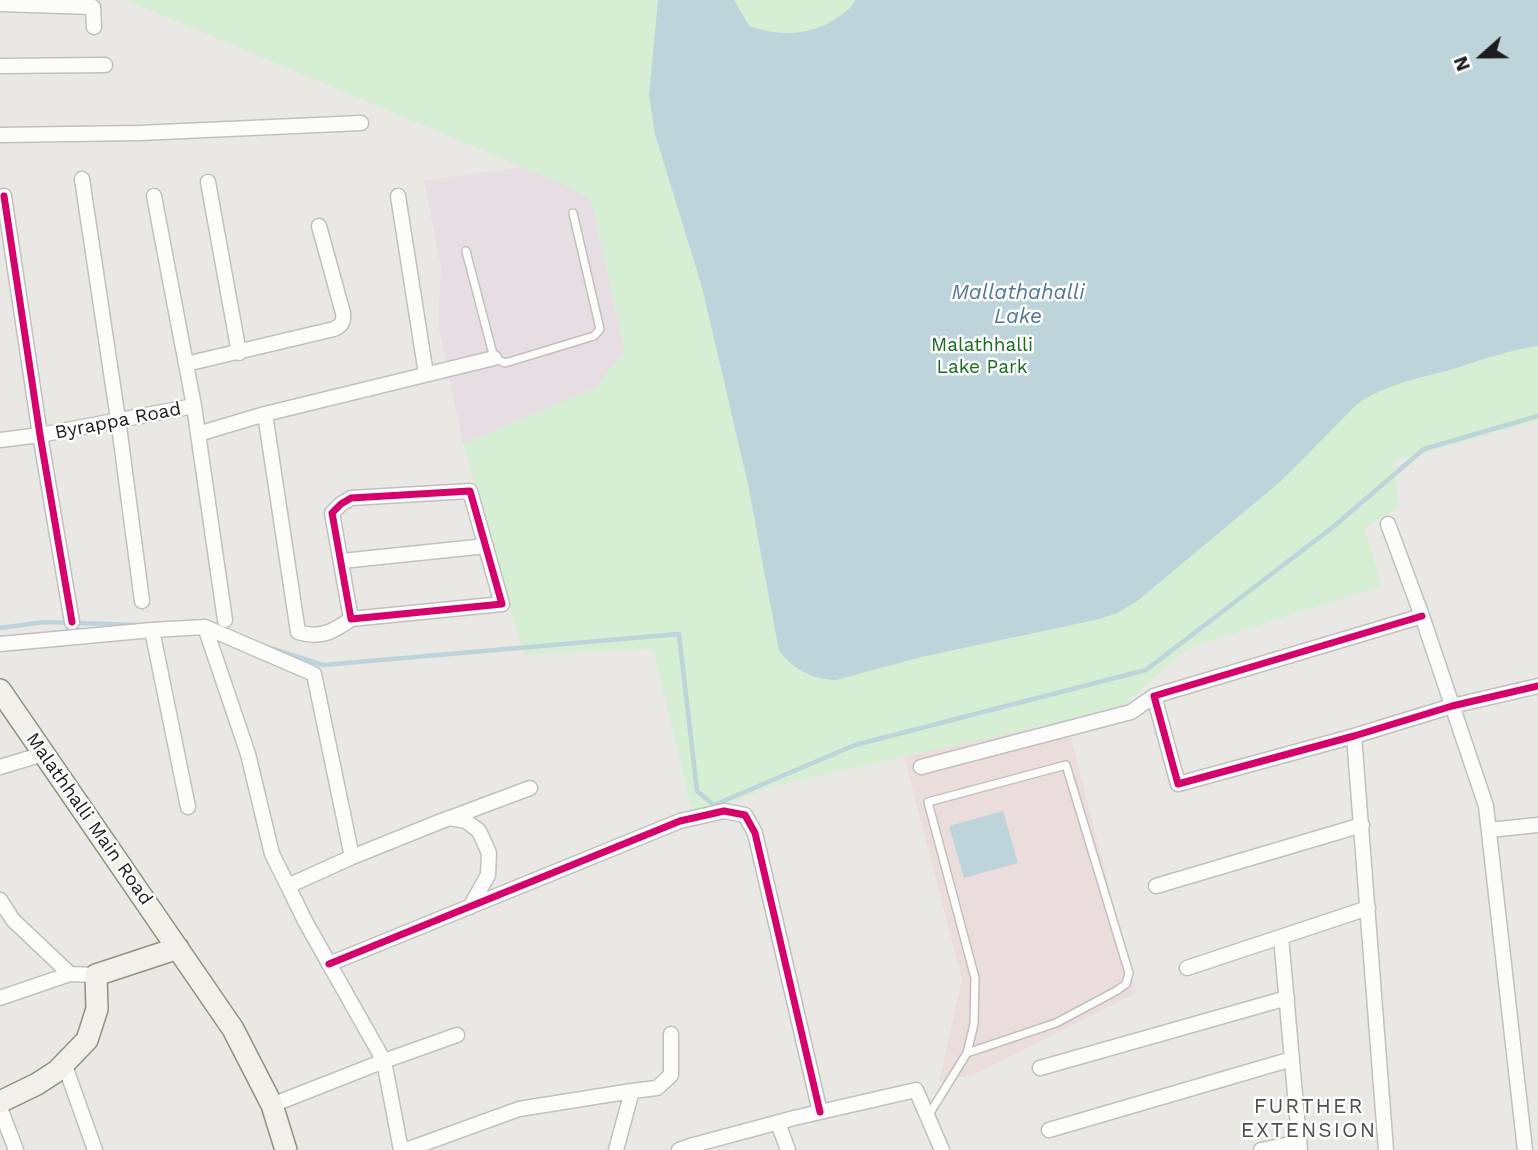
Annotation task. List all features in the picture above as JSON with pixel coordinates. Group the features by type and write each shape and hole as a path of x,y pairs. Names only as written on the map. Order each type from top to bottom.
{"main road":[{"name":"Malathhalli Main Road","path":"0,690 233,1029 272,1105 286,1150"},
{"path":"0,1102 57,1071 87,1040 97,1009 96,975 178,948"}],"street":[{"path":"0,4 93,7 94,27"},
{"path":"0,66 105,65"},
{"path":"0,135 139,133 361,123"},
{"path":"82,179 142,601"},
{"path":"208,182 239,352"},
{"path":"4,196 40,435 72,622"},
{"path":"154,196 194,406 225,620"},
{"path":"398,197 426,374"},
{"path":"186,365 334,330 341,326 343,313 319,226"},
{"path":"198,434 265,414 495,358"},
{"name":"Byrappa Road","path":"0,440 194,406"},
{"path":"265,414 298,632 310,636 322,634 337,629 351,619 502,604 470,491 351,498 332,513 351,619"},
{"path":"1388,524 1422,615 1486,806 1525,1150"},
{"path":"342,561 486,546"},
{"path":"921,767 1131,712 1154,696 1422,615"},
{"path":"205,627 248,754 272,854 305,921 384,1061 401,1150"},
{"path":"0,644 205,627 314,674 352,857"},
{"path":"152,630 188,807"},
{"path":"1154,696 1178,784 1452,706 1538,686"},
{"path":"1354,736 1387,1150"},
{"path":"0,768 43,754"},
{"path":"288,886 352,857 530,788"},
{"path":"329,964 680,821 724,811 745,815 755,833 820,1112"},
{"path":"449,818 466,821 479,831 489,853 488,875 470,907"},
{"path":"1156,886 1362,825"},
{"path":"1489,830 1538,825"},
{"path":"0,901 7,922 70,974"},
{"path":"1187,968 1368,908"},
{"path":"1261,1150 1300,1146 1281,937"},
{"path":"0,998 70,974 96,975"},
{"path":"1040,1068 1287,998"},
{"path":"406,1150 519,1109 657,1088 671,1075 671,1034"},
{"path":"272,1105 457,1035"},
{"path":"1049,1130 1292,1059"},
{"path":"65,1063 95,1150"},
{"path":"679,1150 820,1112 916,1090 942,1150"},
{"path":"616,1150 632,1091"},
{"path":"0,1108 16,1150"},
{"path":"778,1123 789,1150"}],"lane":[{"path":"466,251 495,358 505,363 594,336 600,329 573,213"},
{"path":"928,1117 967,1053 974,1024 975,978 928,802 1066,765 1129,973 1126,984 1056,1023 967,1053"}],"shaded area":[{"path":"523,167 565,185 591,200 625,352 595,388 463,444 438,324 441,268 424,181"},
{"path":"1067,721 1136,993 975,1074 939,1082 962,980 904,756"}],"green space":[{"name":"Mallathahalli Lake","path":"126,0 1538,0 1538,421 1394,461 1399,507 1364,528 1382,586 1186,649 1122,708 770,787 706,813 691,806 653,649 524,655 463,444 595,388 625,352 591,200 565,185"}],"water":[{"name":"Mallathahalli Lake","path":"658,0 734,0 749,26 772,32 796,33 829,23 847,11 855,0 1538,0 1538,346 1403,382 1367,398 1356,405 1281,481 1136,602 1115,614 921,657 836,680 819,678 798,668 779,651 748,484 702,287 655,134 649,95"},
{"path":"1003,811 1018,863 964,878 949,826"}],"waterway":[{"path":"270,648 323,665 679,634 697,791 714,805 855,745 1146,670 1333,527 1424,449 1538,416"},
{"path":"0,628 44,622 139,625"}],"cycle path":[{"path":"4,196 40,435 72,622"},
{"path":"470,491 502,604 351,619 332,513 351,498 470,491"},
{"path":"1422,616 1154,696 1178,784 1452,706 1538,686"},
{"path":"329,964 680,821 724,811 745,815 755,833 820,1112"}],"district":[{"name":"FURTHER EXTENSION","path":"1309,1119"}],"park label":[{"name":"Malathhalli Lake Park","path":"982,356"}]}
